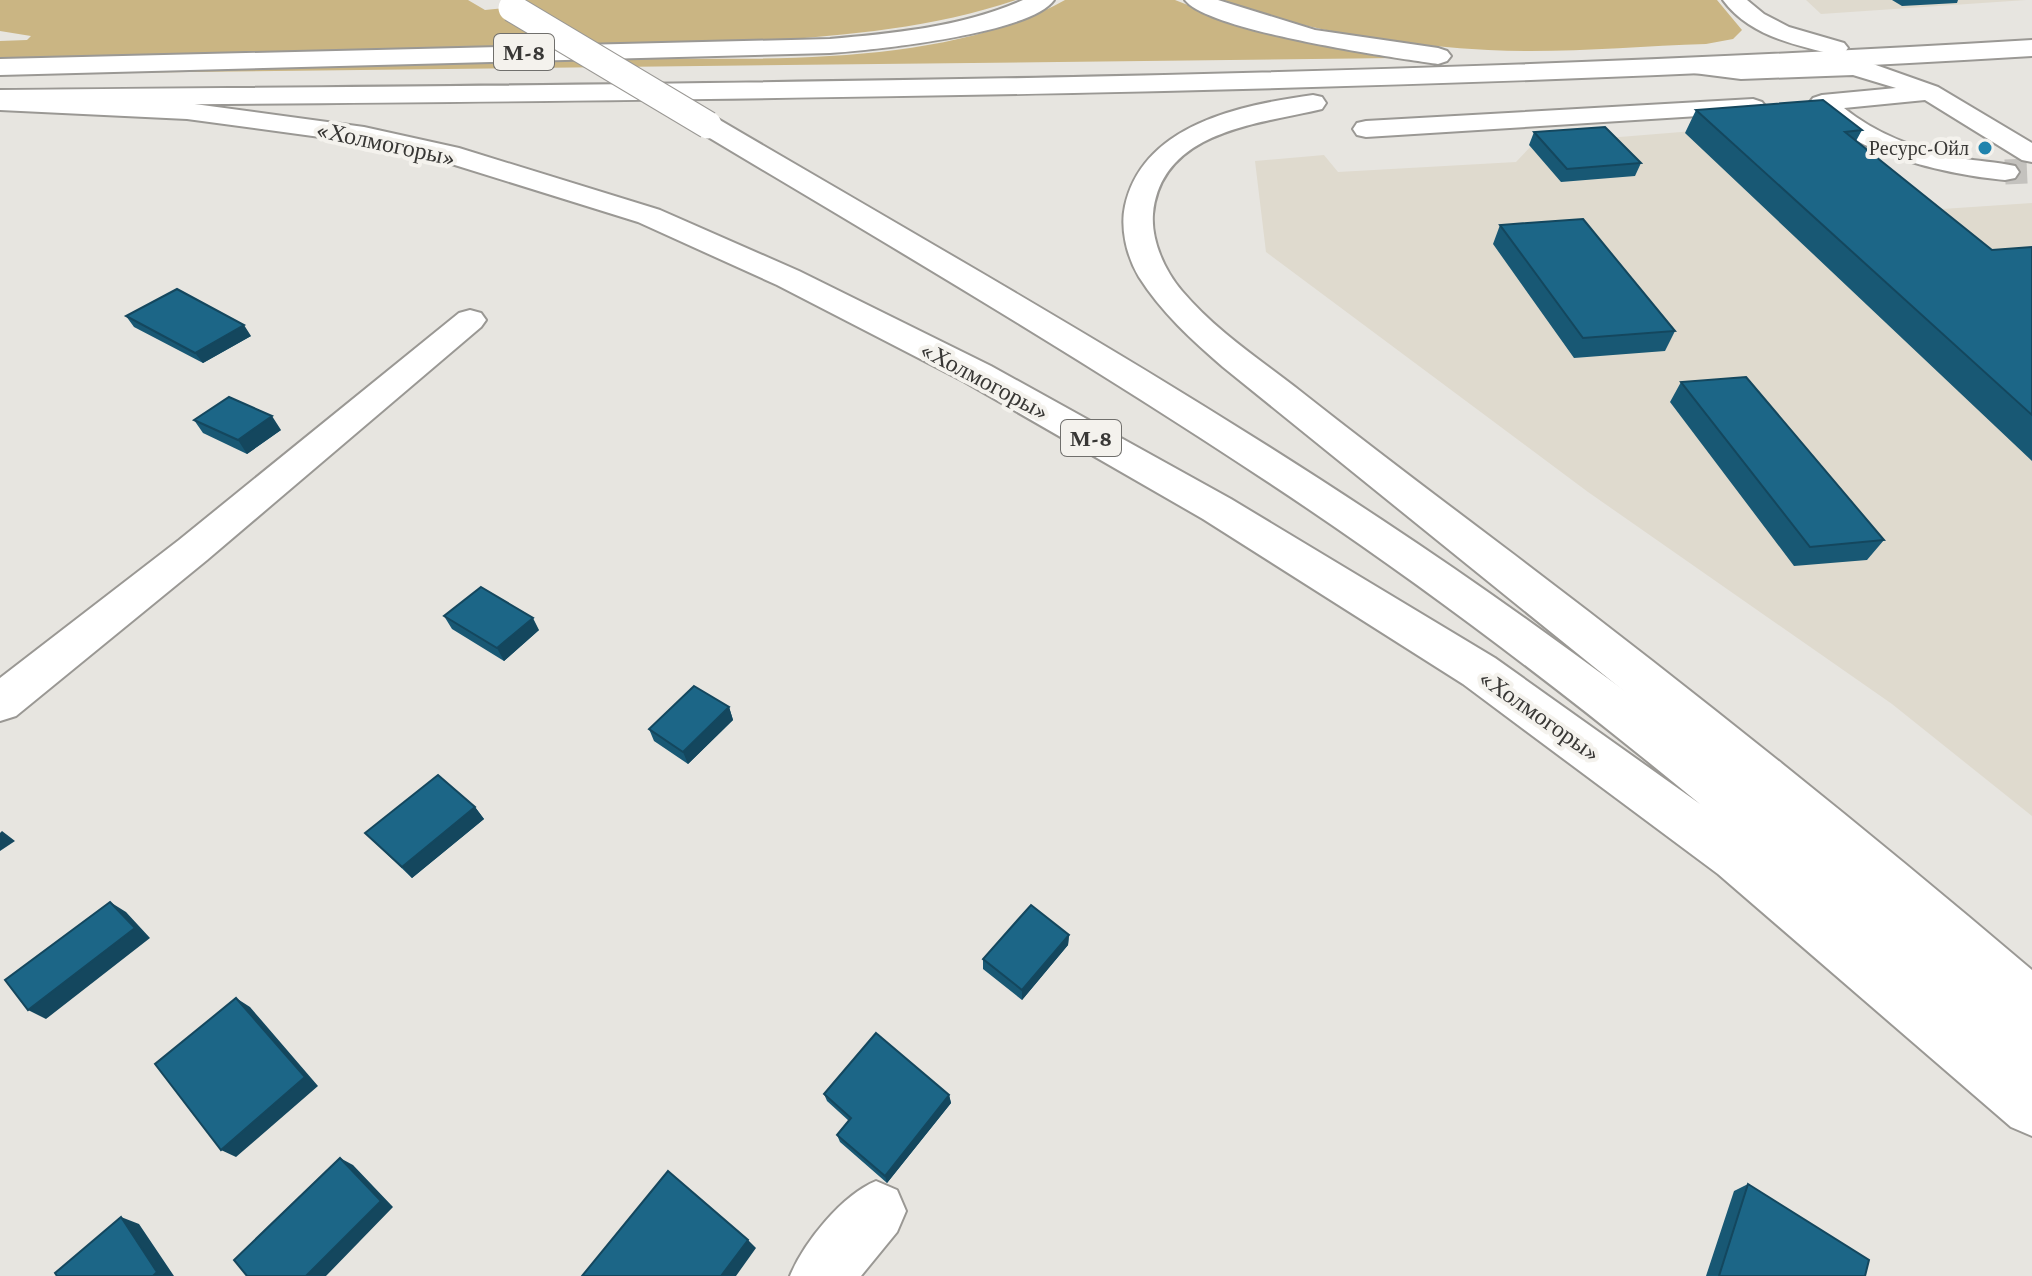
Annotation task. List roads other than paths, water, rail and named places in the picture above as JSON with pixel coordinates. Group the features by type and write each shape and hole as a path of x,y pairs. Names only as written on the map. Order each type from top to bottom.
{"main road":[{"name":"М-8","path":"0,67 830,46 966,27 1042,0"},
{"name":"М-8","path":"1197,0 1250,19 1333,40 1436,56 1512,62"},
{"name":"«Холмогоры»","path":"505,4 1175,403 1459,593 1598,694 1777,836 2032,1050"},
{"name":"М-8","path":"0,80 1165,72 1726,54 2032,37"},
{"name":"М-8","path":"0,100 1015,87 1636,70 2032,48"},
{"name":"М-8","path":"1636,70 1605,79 1317,102 1264,110 1206,130 1163,158 1149,173 1139,192 1141,232 1156,277 1183,311 1215,341 1620,661 1935,920 2032,1006"},
{"name":"«Холмогоры»","path":"0,100 187,111 364,135 449,154 649,216 788,278 978,374 1217,509 1479,671 1736,858 2032,1106"}],"lane":[{"path":"1734,0 1750,18 1801,39 1836,48"},
{"path":"1726,54 1752,33 1750,18"},
{"path":"1929,92 1919,78 1920,66 1941,56 1987,51"},
{"path":"1695,67 1741,72 1853,68 1898,79 1929,92 2024,166"},
{"path":"1366,129 1881,100 1929,92"},
{"path":"1822,103 1856,131 1940,161 2024,166"},
{"path":"0,703 193,550 470,320"},
{"path":"821,1276 876,1211"}],"tunnel":[{"path":"2005,172 2027,171"}],"place":[{"name":"Ресурс-Ойл","path":"1985,148"}]}
